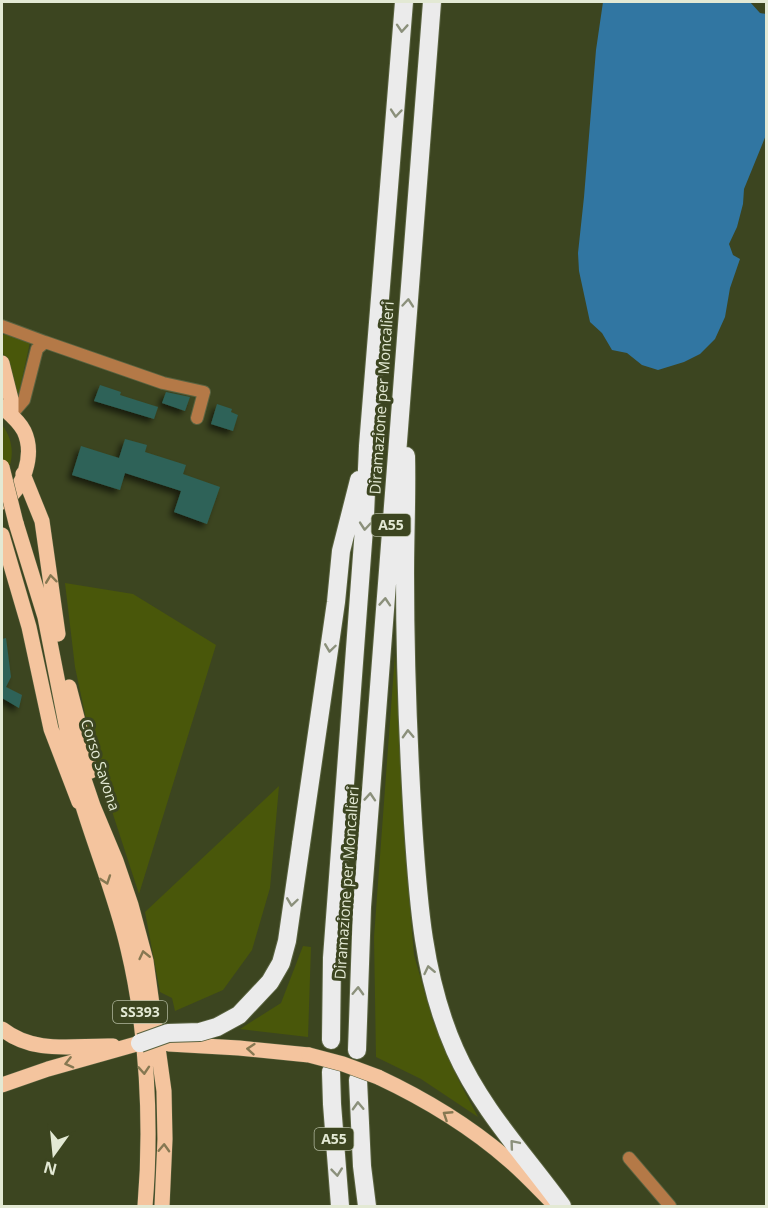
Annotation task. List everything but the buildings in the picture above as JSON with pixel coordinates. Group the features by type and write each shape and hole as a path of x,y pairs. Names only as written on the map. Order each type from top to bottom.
{"highway":[{"name":"Diramazione per Moncalieri","path":"331,1040 332,958 365,515 368,446 404,2"},
{"name":"Diramazione per Moncalieri","path":"357,1050 362,907 432,2"},
{"path":"405,344 408,738 416,856 428,964 443,1022 470,1080 490,1114 562,1206"},
{"path":"133,1044 168,1033 200,1032 217,1027 239,1015 264,990 276,973 284,953 336,602 341,551 368,446"},
{"name":"A55","path":"331,1072 332,1114 340,1206"},
{"name":"A55","path":"358,1080 362,1166 367,1206"}],"main road":[{"path":"2,363 11,399 6,411 24,431 28,463 18,487 8,499 2,502"},
{"name":"Corso Savona","path":"2,467 9,528 45,617 67,729 93,806 131,905 146,961 164,1091 165,1138 162,1206"},
{"path":"23,474 42,521 62,660 116,861"},
{"name":"Corso Savona","path":"2,495 9,528 38,625 60,726 88,824 128,948 141,1014 147,1129 145,1206"},
{"path":"2,1029 18,1039 44,1047 169,1044 309,1055 343,1064 378,1077 433,1106 511,1161 556,1206"},
{"path":"2,1084 133,1044"}],"street":[{"path":"2,326 163,383 204,392 196,418"},
{"path":"6,411 24,400 37,349 45,342"},
{"path":"629,1158 670,1206"}],"green space":[{"path":"9,334 30,342 19,393 14,393 2,349 2,335"},
{"path":"2,425 9,438 12,452 9,467 2,480"},
{"path":"65,583 133,594 216,645 139,894 94,756 75,667"},
{"path":"395,654 405,846 414,955 433,1021 459,1081 478,1117 421,1079 376,1057 374,937"},
{"path":"279,786 270,888 252,950 223,990 175,1011 172,998 160,992 145,912"},
{"path":"303,946 311,947 308,1037 240,1029 281,1003"}],"water":[{"path":"603,2 750,2 760,13 766,14 766,135 744,189 737,227 729,244 733,255 740,259 730,288 725,317 715,339 700,354 658,370 642,365 627,353 612,350 602,333 590,322 579,271 578,253 596,50"}]}
